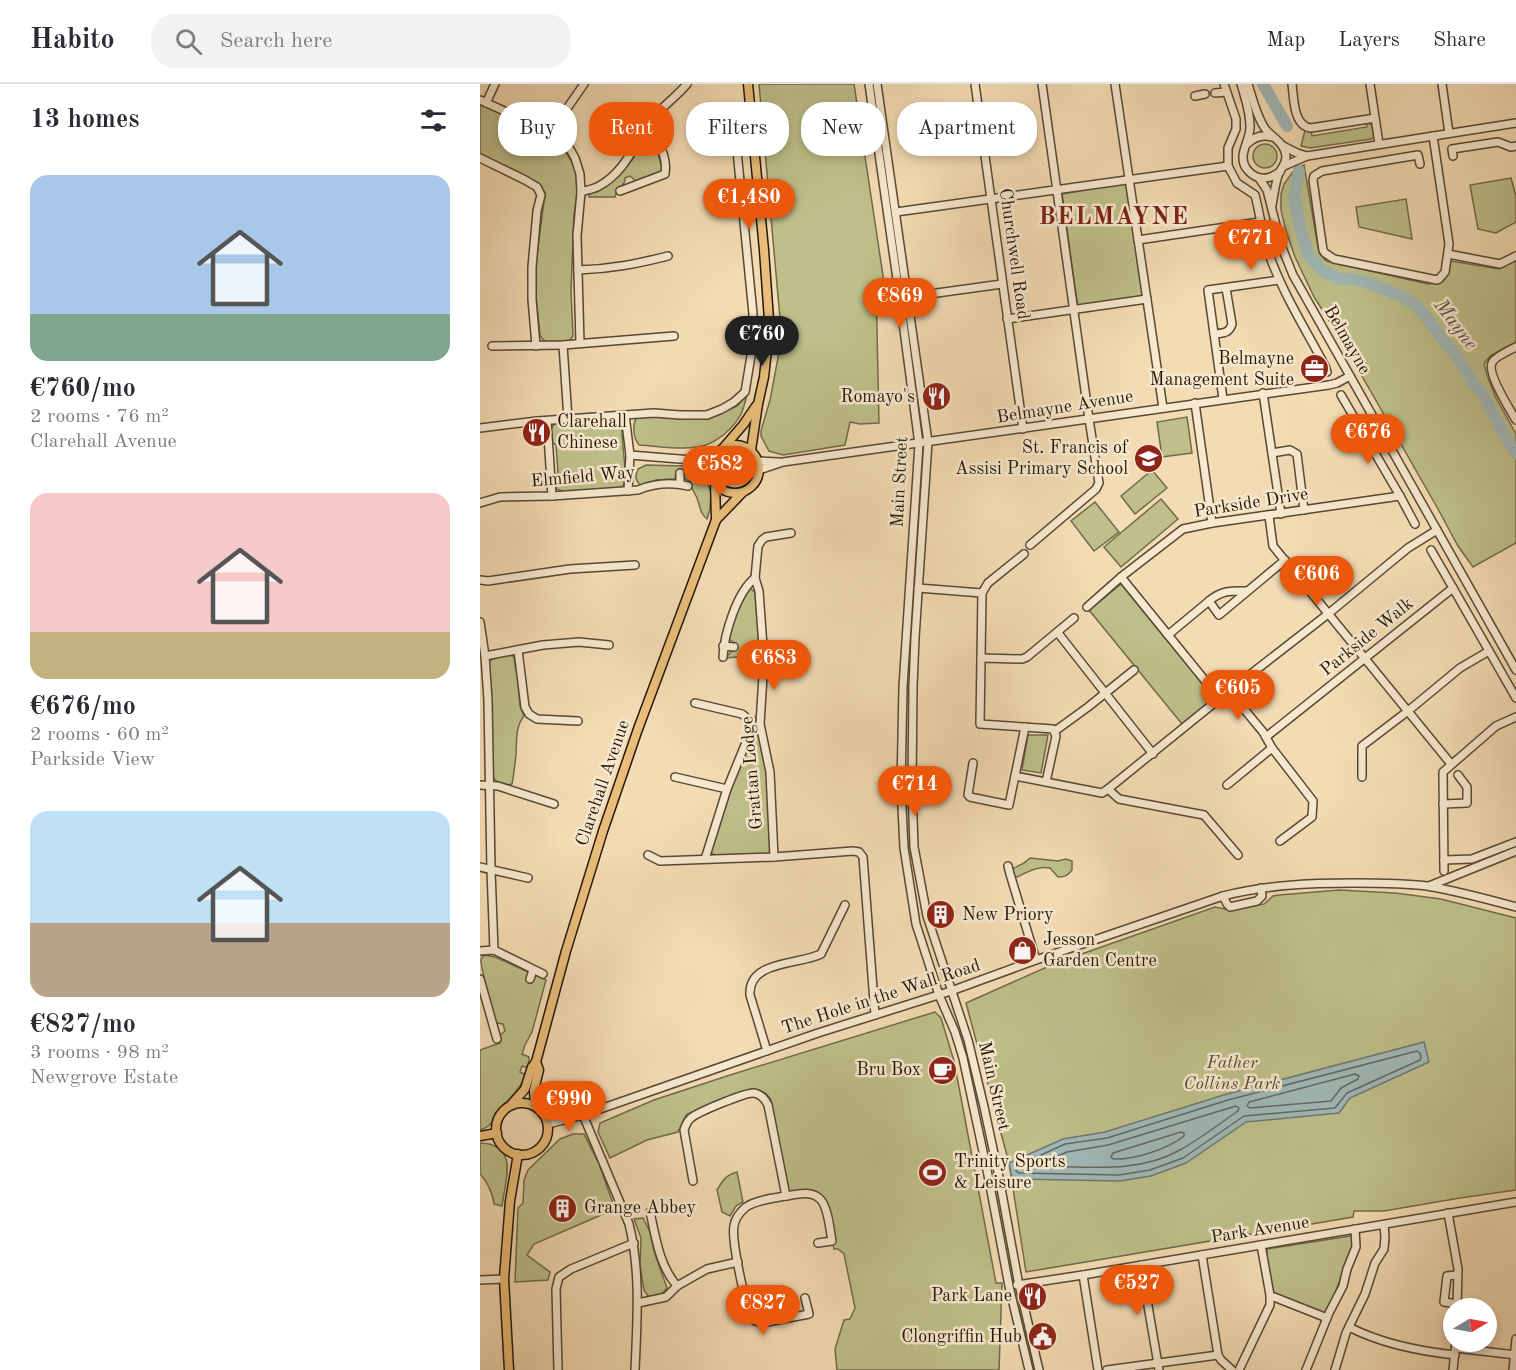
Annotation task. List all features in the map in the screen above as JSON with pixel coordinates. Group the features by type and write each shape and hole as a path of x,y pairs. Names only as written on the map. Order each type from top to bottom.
{"main road":[{"path":"748,84 769,320 764,378 751,450"},
{"path":"720,450 738,445 751,450 758,460 759,470 753,485 743,491 729,492 722,489 715,482 711,465 720,450 743,425 758,404"},
{"name":"Clarehall Avenue","path":"535,1106 534,1090 539,1070 537,1062 567,951 603,831 638,729 716,520 715,482"},
{"name":"Clarehall Avenue","path":"716,520 743,491"},
{"name":"Clarehall Avenue","path":"511,1105 525,1089 532,1067 537,1062"},
{"path":"524,1103 535,1106 545,1116 548,1124 546,1140 534,1152 518,1154 507,1149 499,1139 497,1133 499,1118 503,1111 511,1105 524,1103"},
{"path":"480,1136 497,1133"},
{"path":"509,1370 504,1280 510,1201 518,1154"}],"street":[{"path":"495,84 483,102 498,109"},
{"path":"571,102 584,84"},
{"path":"670,102 687,84"},
{"name":"Main Street","path":"869,84 919,444 903,687 901,787 904,848 916,924 963,1058 988,1174 1008,1286 1029,1370"},
{"name":"Main Street","path":"877,84 928,442 913,686 914,847 927,916 968,1040 1039,1370"},
{"name":"Churchwell Road","path":"975,84 1023,429"},
{"path":"1030,544 1096,489 1100,483 1042,84"},
{"path":"1115,84 1163,408"},
{"path":"1241,84 1248,106 1251,130 1244,149"},
{"path":"1248,84 1265,128 1282,146 1307,156"},
{"path":"1292,84 1297,115 1305,128 1375,118"},
{"path":"1370,84 1379,144"},
{"path":"1442,84 1449,133"},
{"path":"1215,93 1225,88 1236,119 1236,129 1228,148 1228,166 1237,183 1255,195 1269,255 1327,372"},
{"path":"1195,96 1205,94"},
{"path":"1259,178 1274,176 1282,169 1307,156 1516,123"},
{"path":"1244,149 1253,138 1267,135 1273,137"},
{"path":"1420,165 1418,156 1322,171 1314,176 1325,253 1334,259 1439,279 1444,272 1449,244 1432,136"},
{"path":"1453,156 1452,149 1498,142 1511,147 1516,146"},
{"name":"Belmayne","path":"1272,208 1274,192 1286,159 1282,146"},
{"name":"Belmayne","path":"1244,149 1244,164 1252,175 1259,178 1267,190 1276,229 1290,267 1310,306 1516,670"},
{"path":"574,156 580,174 581,192 577,236 580,344"},
{"path":"581,192 598,187 608,180 624,165 629,156"},
{"path":"620,191 665,174 666,166 663,156"},
{"path":"480,428 537,421 654,413 707,415 734,402 745,392 752,350 753,315 738,156"},
{"path":"480,158 537,187 541,195 537,211 532,267 536,346"},
{"path":"896,212 1228,166"},
{"path":"628,178 631,186"},
{"path":"1138,240 1260,222"},
{"path":"1448,254 1500,264 1516,256"},
{"path":"578,270 605,269 668,256"},
{"path":"1223,399 1208,290 1280,280"},
{"path":"908,297 1002,284"},
{"path":"1214,334 1228,332 1231,329 1226,288"},
{"path":"1007,319 1147,299"},
{"path":"492,346 562,345 674,336"},
{"path":"562,345 568,419"},
{"path":"1516,347 1495,359 1491,366 1493,376 1516,420"},
{"name":"Belmayne Avenue","path":"759,470 783,462 1329,385 1350,376"},
{"path":"1263,393 1281,514"},
{"path":"1341,395 1415,525"},
{"path":"1195,403 1212,524"},
{"path":"625,415 630,455 628,491"},
{"path":"547,421 552,496"},
{"path":"630,455 692,460 720,450"},
{"path":"1272,453 1290,450 1297,454 1304,510"},
{"path":"692,460 711,472"},
{"name":"Belmayne Avenue","path":"758,460 783,462"},
{"path":"680,473 680,484"},
{"name":"Elmfield Way","path":"480,503 500,497 638,490 652,484 688,486"},
{"name":"Parkside Drive","path":"1088,607 1183,529 1400,496"},
{"path":"1269,516 1273,546 1408,711 1453,762"},
{"path":"1015,776 1102,793 1408,548 1437,530"},
{"name":"Grattan Lodge","path":"774,857 770,772 760,724 764,660 759,591 755,578 758,546 762,540 766,537 780,538 791,533"},
{"path":"1431,550 1516,698"},
{"path":"1024,554 988,583 982,593 980,724 1051,728 1055,731"},
{"path":"1209,601 1220,615 1285,560"},
{"path":"480,580 488,581 570,569 635,565"},
{"name":"Grattan Lodge","path":"723,657 726,634 741,596 755,578"},
{"path":"1121,578 1220,699"},
{"path":"918,588 982,593"},
{"name":"Parkside Walk","path":"1266,737 1453,588"},
{"path":"1168,635 1218,594 1248,591"},
{"path":"981,658 1022,659 1027,657 1074,618"},
{"path":"480,622 488,700 494,950"},
{"path":"1058,633 1153,754"},
{"path":"485,656 543,645 579,642 609,645"},
{"path":"723,646 734,647"},
{"path":"518,650 525,707 529,714 537,719 578,721"},
{"path":"1362,777 1362,746 1460,668 1489,651"},
{"path":"1055,731 1134,670"},
{"path":"1229,691 1313,801 1312,817 1280,841"},
{"name":"Grattan Lodge","path":"695,703 742,714 749,720 750,728 727,789 705,859"},
{"path":"1444,871 1443,772 1496,726 1516,717"},
{"path":"974,763 968,793 970,797 1009,805 1025,727"},
{"path":"1046,782 1055,731"},
{"path":"1227,785 1272,748"},
{"path":"1443,804 1467,803 1467,787 1458,775"},
{"name":"Grattan Lodge","path":"675,777 727,789"},
{"path":"480,785 489,785 554,804"},
{"path":"1108,789 1119,799 1204,815 1238,855"},
{"path":"1444,860 1472,859 1516,842"},
{"path":"904,848 914,847"},
{"path":"1428,886 1516,851"},
{"path":"648,855 660,861 859,852 863,857 875,1015"},
{"path":"1008,866 1036,960"},
{"path":"480,867 528,878"},
{"name":"The Hole in the Wall Road","path":"548,1124 583,1115 767,1051 951,991 1223,896 1261,888 1313,883 1388,883 1428,886 1516,907"},
{"path":"1223,896 1230,907 1257,901 1262,896 1261,888"},
{"path":"767,1051 750,995 752,982 759,973 770,967 821,954 845,905"},
{"path":"480,951 494,950 543,974"},
{"path":"530,979 533,970"},
{"path":"480,979 499,1029 498,1039"},
{"path":"693,1181 684,1130 686,1123 699,1113 750,1093 758,1094 765,1098 768,1105 786,1196"},
{"path":"583,1115 629,1224 634,1243 638,1303 635,1370"},
{"path":"805,1298 809,1314 762,1323 755,1321 749,1311 733,1229 741,1212 748,1205 786,1196 809,1194 816,1196 824,1204 832,1240 818,1243"},
{"path":"1515,1202 1516,1211"},
{"name":"Park Avenue","path":"1008,1286 1515,1202"},
{"path":"650,1212 655,1239 664,1267 678,1286"},
{"path":"1448,1214 1458,1269 1457,1298"},
{"path":"1335,1370 1348,1327 1365,1294 1375,1263 1384,1249 1384,1225"},
{"path":"1306,1370 1343,1286 1356,1247 1355,1229"},
{"path":"558,1370 556,1289 559,1277 570,1269 634,1243"},
{"path":"1239,1370 1270,1305 1261,1245"},
{"path":"1202,1255 1218,1355 1232,1370"},
{"path":"638,1303 666,1297 678,1286 707,1269 738,1262"},
{"path":"1141,1265 1159,1366"},
{"path":"1083,1275 1098,1370"},
{"path":"1444,1298 1447,1276 1458,1275"},
{"path":"480,1280 504,1280"},
{"path":"1270,1298 1274,1297 1327,1318"},
{"path":"1348,1327 1381,1341 1439,1353 1443,1352"},
{"path":"1513,1370 1516,1339"},
{"path":"1453,1370 1455,1352"},
{"path":"1489,1352 1515,1355"},
{"path":"1107,1370 1159,1366 1218,1355"}],"green space":[{"path":"759,84 854,84 857,102 801,102 801,156 865,156 884,282 876,284 879,423 850,422 845,445 783,455 769,451 761,436 778,358 780,318 765,156 789,156 789,102 761,102"},
{"path":"480,103 498,112 498,156 568,156 576,169 578,189 574,215 571,292 573,336 569,341 548,342 540,335 535,271 545,193 534,181 480,155"},
{"path":"1366,122 1372,125 1374,137 1371,139 1310,148 1301,146 1305,130 1311,131 1312,136 1367,127"},
{"path":"1265,144 1273,148 1277,156 1273,164 1265,168 1257,164 1253,156 1257,148"},
{"path":"634,156 659,156 661,172 637,182 630,176 625,178 615,197 589,197 589,194 605,187 619,176"},
{"path":"1304,165 1319,253 1326,261 1428,284 1441,282 1447,275 1451,261 1499,269 1516,260 1516,342 1490,356 1484,364 1496,398 1516,434 1516,543 1473,567 1458,546 1339,336 1314,297 1295,257 1281,210 1281,194 1284,184 1295,169"},
{"path":"1511,178 1516,196 1516,222 1496,233 1478,229 1470,185"},
{"path":"1126,183 1143,297 1078,308 1062,194"},
{"path":"1406,199 1412,239 1359,227 1356,207"},
{"path":"747,395 738,420 723,435 704,446 675,448 639,445 635,439 634,427 637,417 709,418 737,406"},
{"path":"1187,417 1192,453 1162,457 1157,422"},
{"path":"615,420 621,423 626,480 623,486 615,489 563,491 556,489 555,475 558,473 556,445 552,442 551,429 554,424"},
{"path":"646,465 683,466 707,481 711,493 707,519 702,513 691,482 685,479 684,472 676,472 675,479 656,480 640,485 636,474 638,469"},
{"path":"1152,470 1167,488 1135,514 1121,496"},
{"path":"1161,499 1178,519 1121,567 1104,547"},
{"path":"1095,502 1119,532 1094,551 1071,521"},
{"path":"1121,584 1214,698 1182,724 1089,610"},
{"path":"749,588 755,592 760,655 725,658 734,649 734,643 728,638 742,599"},
{"path":"510,655 514,658 520,706 524,716 518,729 512,784 506,785 493,777 488,664 494,658"},
{"path":"745,714 755,717 758,724 767,774 770,850 765,854 715,855 711,853 711,848 751,737"},
{"path":"1028,735 1048,735 1041,773 1022,770"},
{"path":"1030,858 1058,861 1066,859 1072,861 1072,870 1061,877 1058,877 1050,868 1035,869 1017,877 1013,876 1014,868"},
{"name":"Father Collins Park","path":"1339,890 1395,893 1441,899 1516,918 1516,1190 1384,1211 1354,1211 1353,1217 1026,1272 1009,1163 966,1003 1056,963 1215,907 1230,910 1264,904 1273,896"},
{"path":"485,955 495,957 546,980 532,1032 522,1054 529,1057 528,1068 522,1066 520,1072 526,1075 524,1080 492,1122 480,1130 480,1050 500,1043 500,1035 505,1031 503,1024 496,1023 487,990 481,964 481,959"},
{"path":"935,1012 941,1018 954,1061 996,1283 1002,1283 999,1370 837,1370 835,1349 844,1320 850,1319 855,1308 844,1254 834,1249 824,1207 809,1192 788,1193 771,1100 767,1095 752,1089 696,1110 686,1115 678,1132 647,1140 610,1158 598,1132 600,1123 654,1100"},
{"path":"573,1134 584,1134 599,1164 615,1209 534,1244 527,1255 550,1272 548,1280 515,1282 518,1208 523,1203 524,1180 528,1170 560,1139"},
{"path":"480,1143 493,1145 501,1150 505,1157 507,1175 502,1206 494,1204 489,1188 480,1174"},
{"path":"737,1172 743,1202 736,1206 730,1216 722,1212 717,1190 725,1178"},
{"path":"643,1218 650,1232 667,1288 660,1296 648,1296 644,1290 640,1266 641,1238 634,1219"},
{"path":"1357,1235 1326,1317 1273,1294 1267,1249"}],"water":[{"path":"1424,1042 1429,1062 1350,1098 1339,1113 1246,1122 1186,1163 1151,1176 1120,1181 1012,1179 1009,1163 1063,1139 1105,1132 1227,1094"}],"waterway":[{"name":"Mayne","path":"1263,84 1287,126"},
{"name":"Mayne","path":"1299,171 1294,195 1308,254 1321,270 1339,279 1353,279 1369,283 1403,297 1417,306 1481,392 1516,453"}],"place":[{"name":"Belmayne Management Suite","path":"1315,369"},
{"name":"Romayo's","path":"936,397"},
{"name":"Clarehall Chinese","path":"536,432"},
{"name":"St. Francis of Assisi Primary School","path":"1149,458"},
{"name":"New Priory","path":"941,915"},
{"name":"Jesson Garden Centre","path":"1022,950"},
{"name":"Bru Box","path":"942,1070"},
{"name":"Trinity Sports & Leisure","path":"933,1172"},
{"name":"Grange Abbey","path":"563,1208"},
{"name":"Park Lane","path":"1033,1296"},
{"name":"Clongriffin Hub","path":"1043,1337"}],"district":[{"name":"BELMAYNE","path":"1114,218"}]}
